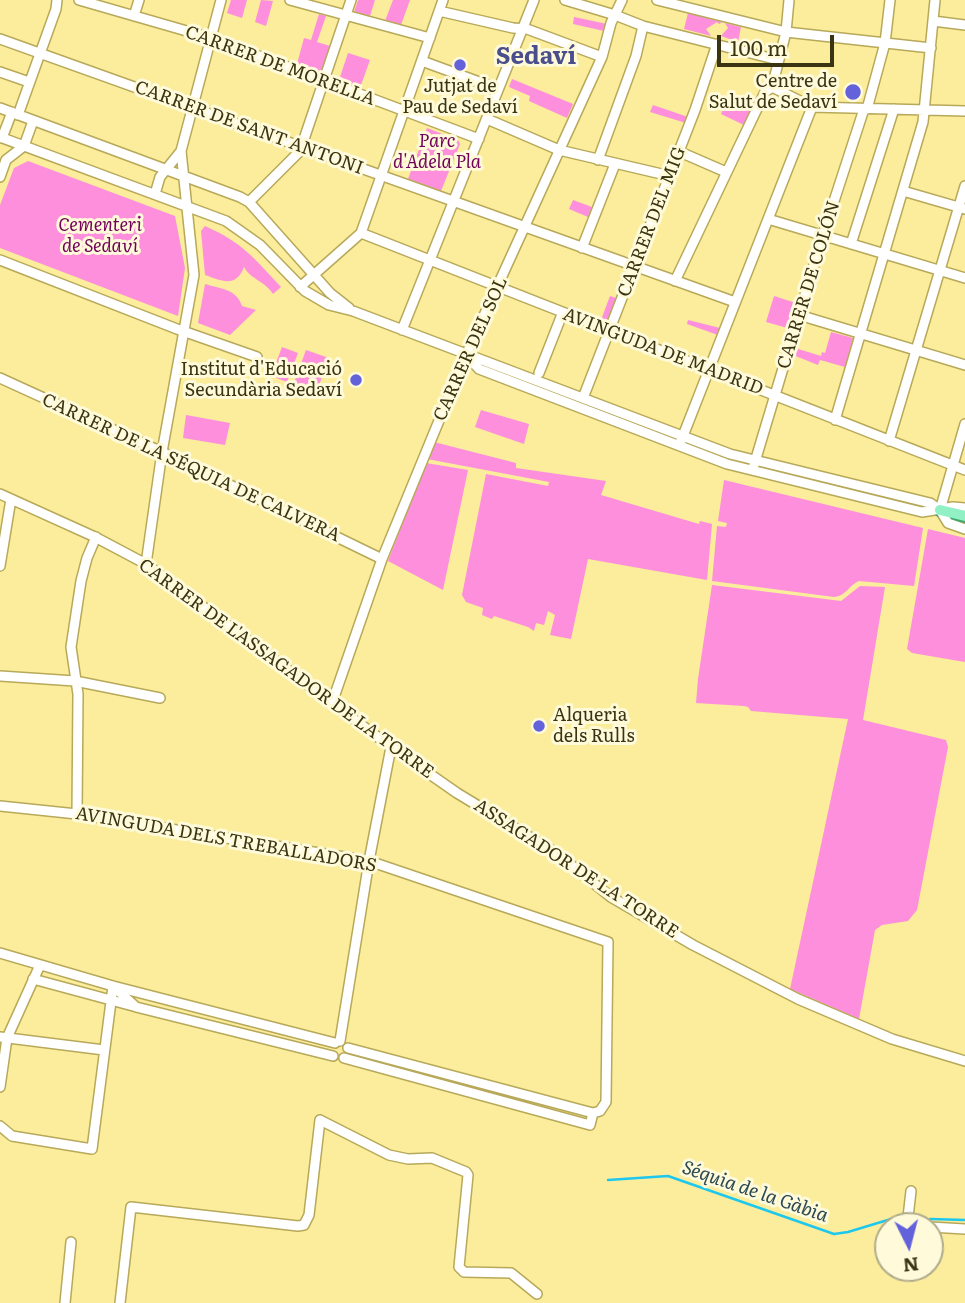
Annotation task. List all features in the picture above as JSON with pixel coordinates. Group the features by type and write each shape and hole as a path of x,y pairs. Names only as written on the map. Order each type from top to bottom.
{"main road":[{"path":"940,510 965,516"}],"street":[{"path":"0,177 6,160 1,137 29,82 57,0"},
{"name":"CARRER DE MORELLA","path":"79,0 211,38 479,139"},
{"path":"134,16 139,0"},
{"path":"146,564 162,452 194,275 181,151 221,0"},
{"path":"290,0 430,38"},
{"path":"249,202 297,155 302,146 351,0"},
{"path":"300,287 360,233 443,0"},
{"path":"565,0 643,26 778,60"},
{"name":"CARRER DEL SOL","path":"332,703 382,559 466,355 602,57 622,0"},
{"path":"656,0 786,32 931,48"},
{"path":"675,281 765,92 772,87 786,32 789,0"},
{"name":"CARRER DE COLÓN","path":"756,461 823,235 866,109 885,43 890,0"},
{"path":"835,420 925,110 935,0"},
{"path":"402,330 531,3"},
{"path":"439,11 523,28 602,57"},
{"path":"933,21 965,25"},
{"path":"598,160 636,57 643,26"},
{"name":"CARRER DE SANT ANTONI","path":"0,39 734,302"},
{"name":"CARRER DEL MIG","path":"583,398 680,152 717,44"},
{"path":"422,61 498,89"},
{"path":"0,72 29,82"},
{"path":"772,87 812,107 965,111"},
{"path":"680,442 812,107"},
{"path":"0,108 249,202 330,293 353,311"},
{"path":"851,244 894,109"},
{"path":"487,119 559,150 670,176"},
{"path":"6,160 24,146 33,121"},
{"path":"1,137 226,221 248,235 300,287 329,305 353,311 583,398 745,469 922,512 953,507 965,508"},
{"path":"155,194 165,169 181,151"},
{"path":"680,152 726,172"},
{"path":"582,248 615,164"},
{"path":"889,441 940,270 962,208 965,186"},
{"path":"903,191 962,208"},
{"path":"768,219 965,278"},
{"name":"AVINGUDA DE MADRID","path":"360,233 965,470"},
{"path":"0,260 257,357"},
{"path":"799,315 965,365"},
{"path":"539,373 561,317"},
{"path":"466,355 479,369 680,442 926,502 940,510 948,523 965,528"},
{"name":"CARRER DE LA SÉQUIA DE CALVERA","path":"0,378 162,452 382,559"},
{"path":"940,510 965,424"},
{"path":"745,469 753,466 756,461"},
{"name":"CARRER DE L'ASSAGADOR DE LA TORRE","path":"0,494 96,537 146,564 457,793"},
{"path":"0,566 11,499"},
{"path":"77,814 78,694 71,647 87,558 96,537"},
{"path":"0,676 75,681 160,698"},
{"path":"333,1056 331,1049 337,1042 391,747"},
{"name":"ASSAGADOR DE LA TORRE","path":"457,793 556,853 611,897 715,957 798,999 892,1039 965,1060"},
{"name":"AVINGUDA DELS TREBALLADORS","path":"0,806 77,814 369,861 608,942 606,1102 600,1111 593,1113"},
{"path":"0,953 113,986 337,1042 348,1048 593,1113 590,1125 33,979"},
{"path":"0,1087 3,1038 40,964"},
{"path":"0,1126 12,1136 92,1149 113,986"},
{"path":"113,986 136,1007"},
{"path":"3,1038 104,1050"},
{"path":"344,1059 349,1053 348,1048"},
{"path":"120,1303 131,1207 304,1225 309,1215 320,1120 389,1155 408,1160 432,1158 466,1172 468,1175 459,1267 464,1272 511,1273 537,1294"},
{"path":"910,1212 911,1191"},
{"path":"944,1228 965,1229"},
{"path":"65,1303 71,1242"}],"green space":[{"path":"231,0 247,0 242,18 227,13"},
{"path":"261,0 273,1 266,26 255,22"},
{"path":"358,0 375,0 370,16 354,12"},
{"path":"393,0 410,0 401,25 385,21"},
{"path":"688,13 722,22 706,29 711,36 684,29"},
{"path":"319,14 326,16 317,42 330,46 321,73 297,64 304,38 311,40"},
{"path":"574,17 607,24 604,31 573,24"},
{"path":"725,23 741,27 738,42 721,36 728,28"},
{"path":"348,53 370,60 360,88 339,80"},
{"path":"512,79 573,104 567,118 529,101 530,96 509,87"},
{"path":"734,95 756,104 746,126 721,114 727,100 731,101"},
{"path":"653,105 688,117 686,123 650,112"},
{"name":"Parc d'Adela Pla","path":"427,128 458,140 460,144 441,191 408,179"},
{"name":"Cementeri de Sedaví","path":"28,161 175,216 185,268 178,316 0,248 0,205 14,168"},
{"path":"573,200 592,207 588,217 569,209"},
{"path":"205,226 238,245 281,287 273,294 244,267 241,274 233,280 223,281 205,275 201,231"},
{"path":"205,284 232,292 242,306 256,310 230,335 198,323"},
{"path":"610,296 619,299 610,323 601,320"},
{"path":"774,296 799,304 791,329 766,322"},
{"path":"688,320 720,328 718,335 687,324"},
{"path":"831,332 853,338 845,367 820,360 818,365 793,355 795,348 821,356 822,352 825,353"},
{"path":"282,347 298,353 287,382 271,376"},
{"path":"306,350 329,358 314,399 291,391"},
{"path":"481,410 529,424 524,444 475,427"},
{"path":"186,415 230,423 225,445 183,438"},
{"path":"434,442 516,463 516,468 606,481 601,495 699,524 700,521 712,524 707,580 588,559 571,639 550,635 555,615 548,611 544,625 536,623 534,631 494,616 492,619 482,615 483,608 466,602 462,595 486,474 548,486 549,482 427,459"},
{"path":"426,463 468,470 443,590 388,561"},
{"path":"724,480 923,528 914,586 859,581 842,595 834,597 712,581 717,526 726,527 727,523 718,521"},
{"path":"928,529 965,538 965,662 912,653 907,649"},
{"path":"712,585 841,601 860,586 885,587 863,720 946,740 948,747 917,910 908,921 882,925 875,930 859,1019 790,989 848,719 751,711 744,706 696,703"}],"waterway":[{"name":"Séquia de la Gàbia","path":"608,1180 668,1176 834,1234 874,1224"},
{"name":"Séquia de la Gàbia","path":"944,1219 965,1220"}],"place":[{"name":"Jutjat de Pau de Sedaví","path":"460,65"},
{"name":"Centre de Salut de Sedaví","path":"853,92"},
{"name":"Institut d'Educació Secundària Sedaví","path":"356,380"},
{"name":"Alqueria dels Rulls","path":"539,726"}],"district":[{"name":"Sedaví","path":"536,57"}]}
